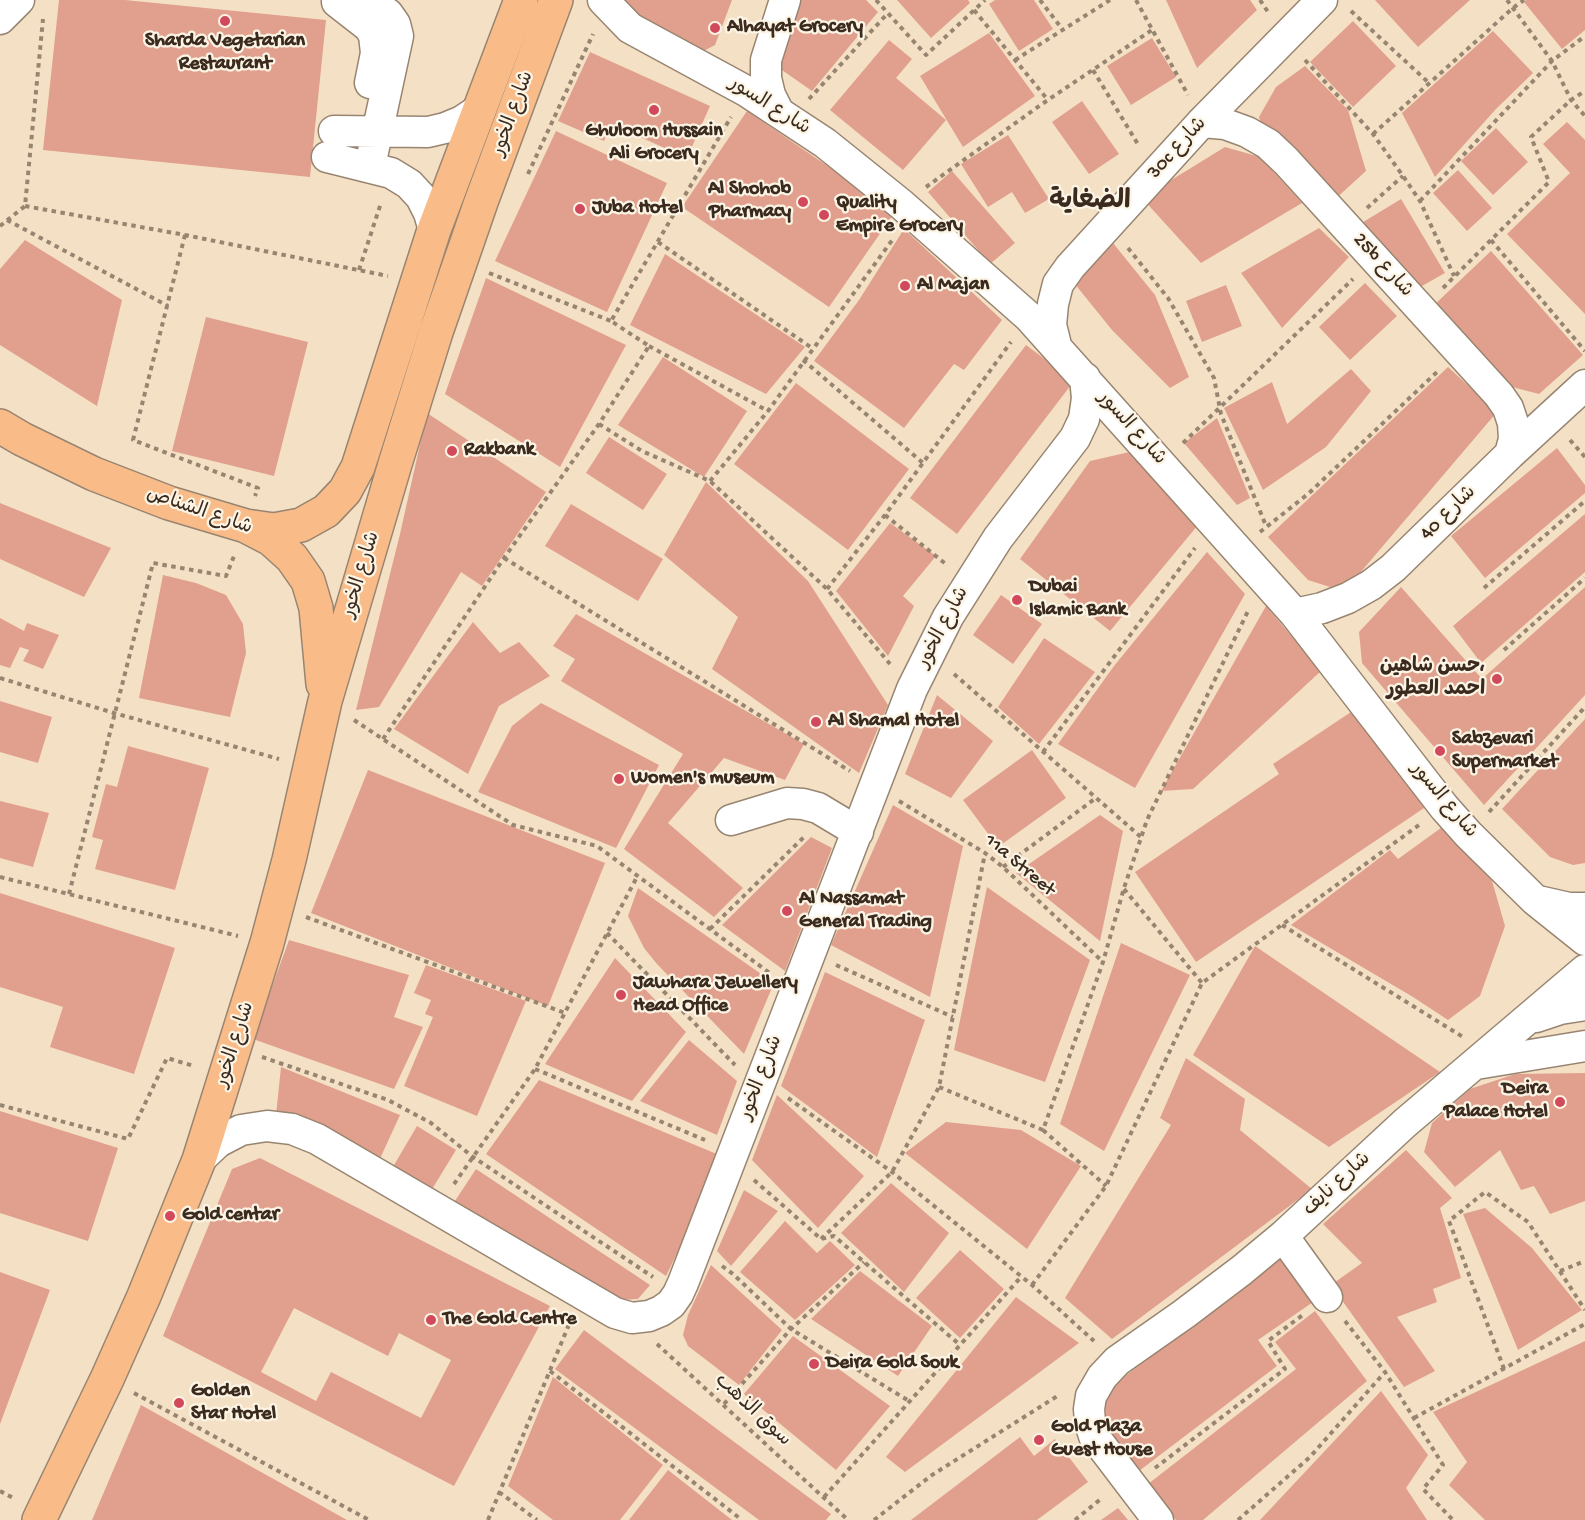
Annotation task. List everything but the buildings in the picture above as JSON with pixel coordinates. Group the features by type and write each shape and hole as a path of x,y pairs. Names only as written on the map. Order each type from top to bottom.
{"main road":[{"name":"شارع الخور","path":"246,526 274,530 301,525 326,511 345,491 358,467 434,231 477,111 521,0"},
{"name":"شارع الخور","path":"39,1520 144,1296 199,1160 267,943 325,700 436,332 481,202 556,0"},
{"name":"شارع الشناص","path":"0,426 94,474 169,503 246,526 271,539 292,558 308,581 316,608 325,700"}],"street":[{"path":"335,0 369,27 376,44 376,53 354,147"},
{"path":"343,0 378,7 388,14 395,24 398,36 354,147"},
{"path":"784,115 770,95 766,78 766,60 785,0"},
{"name":"شارع السور","path":"604,2 630,28 746,91 825,143 906,209 1029,317 1295,614 1444,807 1468,834 1535,900 1585,940"},
{"name":"30c شارع","path":"1056,345 1051,325 1053,304 1058,284 1070,267 1202,122 1284,38 1334,4"},
{"path":"0,19 32,6"},
{"path":"354,147 445,128 477,111"},
{"name":"25b شارع","path":"1202,122 1225,124 1247,132 1268,144 1347,227 1499,395 1508,408 1513,423 1514,439 1510,454"},
{"path":"354,147 409,184 425,205 434,231"},
{"name":"شارع الخور","path":"199,1160 218,1142 241,1130 267,1126 292,1128 317,1139 623,1316 632,1318 650,1316 661,1311 678,1294 696,1250 912,689 969,582 1029,495 1075,438 1084,419 1087,398 1085,378"},
{"name":"شارع 40","path":"1295,614 1339,602 1371,585 1394,568 1510,454 1585,385"},
{"path":"731,820 787,803 803,804 828,813 858,832"},
{"path":"1535,900 1569,908 1585,908"},
{"name":"شارع نايف","path":"1091,1396 1102,1377 1117,1362 1209,1295 1284,1236 1405,1123 1585,970"},
{"path":"1529,1019 1560,1009 1585,1005"},
{"path":"1483,1058 1585,1046"},
{"path":"1284,1236 1327,1297"},
{"path":"1091,1396 1090,1423 1094,1436 1158,1520"}],"path":[{"path":"876,0 927,55 985,0"},
{"path":"1040,0 1063,30"},
{"path":"1015,60 1110,0"},
{"path":"1136,0 1202,122"},
{"path":"1507,0 1552,61 1571,100 1585,116"},
{"path":"1374,134 1524,0"},
{"path":"528,175 604,2"},
{"path":"1334,4 1429,83"},
{"path":"0,226 25,206 32,6"},
{"path":"974,10 1048,100"},
{"path":"784,115 888,13"},
{"path":"710,481 768,411 906,209 1048,100 1152,30"},
{"path":"1420,201 1552,61 1585,36"},
{"path":"1284,38 1374,134 1420,201 1454,276"},
{"path":"1093,70 1156,173"},
{"path":"611,321 746,91"},
{"path":"1422,310 1549,182 1531,137 1571,100 1585,91"},
{"path":"1347,227 1403,176"},
{"path":"25,206 185,235 417,282"},
{"path":"8,220 168,306"},
{"path":"1108,225 1168,298 1214,378 1220,407 1266,526"},
{"path":"69,894 153,563 226,576 258,488 133,440 185,235"},
{"path":"1491,240 1585,351"},
{"path":"658,242 812,348"},
{"path":"1162,464 1375,258"},
{"path":"484,270 611,321 649,346 768,411"},
{"path":"827,589 885,515 1029,317"},
{"path":"383,739 504,558 599,424 649,346"},
{"path":"1242,553 1266,526 1308,494 1459,351"},
{"path":"803,360 923,463"},
{"path":"599,424 642,451 710,481 827,589 912,689"},
{"path":"1484,588 1585,501"},
{"path":"885,515 969,582"},
{"path":"1043,752 1214,522"},
{"name":"11a Street","path":"504,558 985,853 1003,867 1103,962"},
{"path":"1043,1130 1103,962 1146,820 1264,578"},
{"path":"1504,650 1585,578"},
{"path":"930,653 1141,837"},
{"path":"0,678 114,713 310,767"},
{"path":"325,700 513,825 597,846 796,992"},
{"path":"1468,834 1585,707"},
{"path":"1003,867 1096,798"},
{"path":"1032,1285 1106,1186 1202,983 1444,807"},
{"path":"710,929 828,813"},
{"path":"821,1239 892,1172 939,1087 985,853"},
{"path":"436,1209 535,1069 638,876"},
{"path":"0,878 267,943"},
{"path":"1124,888 1202,983"},
{"path":"277,906 565,1013"},
{"path":"1282,925 1483,1058"},
{"path":"607,933 760,1084 892,1172 1032,1285 1117,1362"},
{"path":"810,954 953,1017"},
{"path":"0,1106 128,1139 167,1058 230,1062 388,1100 432,1123 473,1157 678,1294"},
{"path":"535,1069 732,1156 821,1239"},
{"path":"939,1087 1043,1130 1106,1186"},
{"path":"1504,1369 1449,1221 1485,1192 1528,1222 1585,1310"},
{"path":"821,1239 834,1236 960,1346"},
{"path":"696,1250 734,1274 791,1329 909,1401"},
{"path":"1560,1271 1585,1261"},
{"path":"724,1404 791,1329 864,1262"},
{"path":"824,1497 1021,1277"},
{"path":"488,1520 582,1293"},
{"path":"1132,1486 1285,1369 1268,1341 1327,1297 1385,1372 1443,1465 1423,1488 1453,1520"},
{"name":"سوق الذهب","path":"650,1316 654,1341 848,1520"},
{"path":"1414,1418 1585,1324"},
{"path":"550,1371 742,1520"},
{"path":"1238,1520 1310,1457 1385,1372"},
{"path":"107,1378 369,1520"},
{"path":"874,1520 932,1475 1059,1395 1091,1396"},
{"path":"499,1492 537,1520"},
{"path":"1446,1520 1449,1515"}],"place":[{"name":"Sharda Vegetarian Restaurant","path":"225,21"},
{"name":"Alhayat Grocery","path":"715,28"},
{"name":"Ghuloom Hussain Ali Grocery","path":"654,110"},
{"name":"Al Shohob Pharmacy","path":"803,202"},
{"name":"Juba Hotel","path":"580,209"},
{"name":"Quality Empire Grocery","path":"824,215"},
{"name":"Al Majan","path":"905,286"},
{"name":"Rakbank","path":"452,451"},
{"name":"Dubai Islamic Bank","path":"1017,600"},
{"name":"حسن شاهين، احمد العطور","path":"1497,679"},
{"name":"Al Shamal Hotel","path":"816,722"},
{"name":"Sabzevari Supermarket","path":"1440,751"},
{"name":"Women's museum","path":"619,779"},
{"name":"Al Nassamat General Trading","path":"787,911"},
{"name":"Jawhara Jewellery Head Office","path":"621,995"},
{"name":"Deira Palace Hotel","path":"1560,1102"},
{"name":"Gold centar","path":"170,1216"},
{"name":"The Gold Centre","path":"431,1320"},
{"name":"Deira Gold Souk","path":"814,1364"},
{"name":"Golden Star Hotel","path":"179,1403"},
{"name":"Gold Plaza Guest House","path":"1039,1440"}],"district":[{"name":"الضغاية","path":"1090,203"}]}
